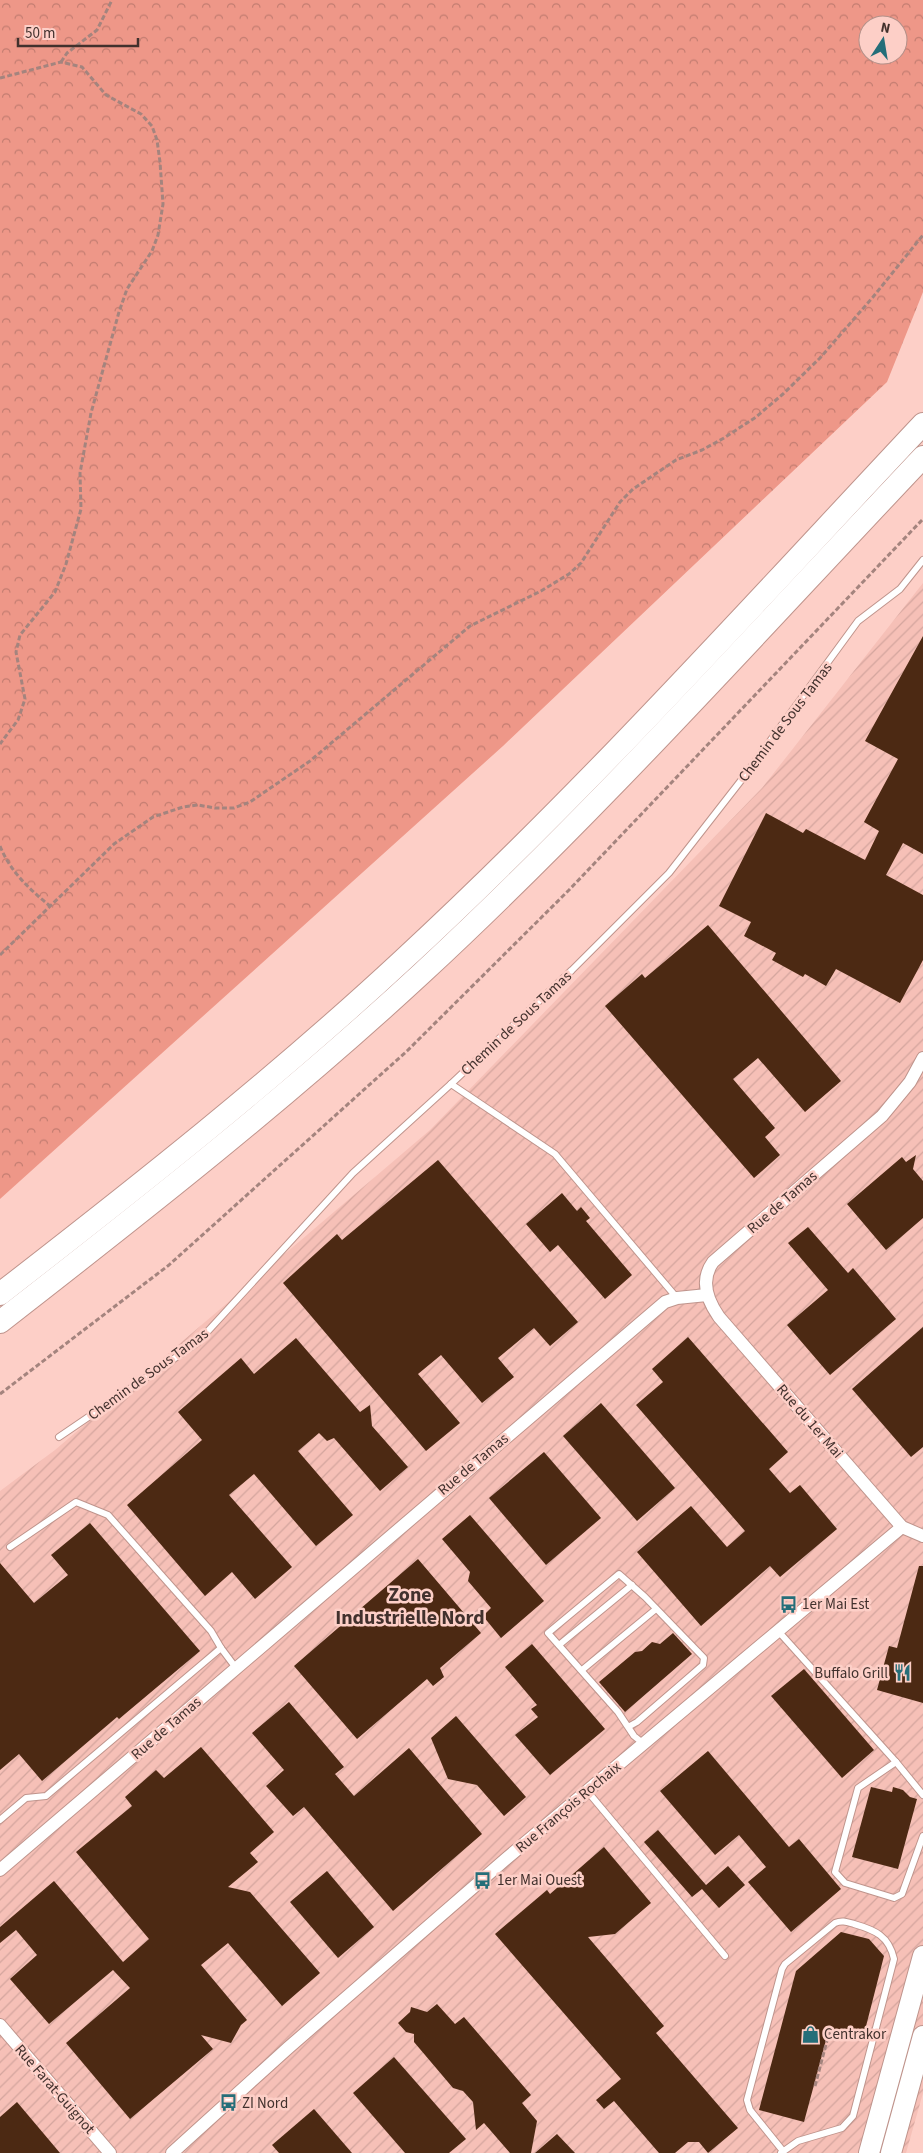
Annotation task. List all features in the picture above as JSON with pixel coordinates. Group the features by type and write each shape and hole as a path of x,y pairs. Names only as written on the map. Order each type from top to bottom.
{"highway":[{"path":"0,1294 218,1122 405,958 584,783 923,424"},
{"path":"0,1322 229,1142 422,972 594,806 923,457"}],"main road":[{"path":"869,2153 923,1956"},
{"path":"891,2153 923,2036"}],"street":[{"name":"Rue de Tamas","path":"0,1870 665,1302 677,1298 707,1295 708,1269 713,1262 882,1116 910,1082 923,1058"},
{"name":"Rue du 1er Mai","path":"707,1295 720,1317 902,1527 923,1536"},
{"name":"Rue François Rochaix","path":"172,2153 288,2048 507,1858 902,1527"},
{"name":"Rue Farat-Guignot","path":"0,2026 110,2153"}],"lane":[{"name":"Chemin de Sous Tamas","path":"59,1437 197,1343 353,1172 451,1084 572,970 669,873 743,778 858,621 900,589 923,560"},
{"path":"451,1084 556,1154 677,1298"},
{"path":"10,1547 76,1502 108,1515 211,1631 236,1668"},
{"path":"628,1727 637,1722 703,1664 704,1658 656,1609 618,1574 548,1632 618,1712 628,1727 634,1736 644,1744"},
{"path":"559,1645 632,1586"},
{"path":"582,1670 656,1609"},
{"path":"779,1632 896,1762 923,1795"},
{"path":"0,1820 26,1798 46,1796 221,1648"},
{"path":"896,1762 858,1788 835,1872 845,1883 894,1898 899,1896 902,1894 923,1836"},
{"path":"588,1792 725,1956"},
{"path":"844,1921 872,1929 887,1941 892,1949 894,1959 850,2120 838,2130 798,2141 782,2152 750,2110 747,2100 783,1967 837,1922 844,1921"}],"path":[{"path":"61,62 66,53 97,30 112,0"},
{"path":"0,78 61,62 82,67 106,94 141,114 152,126 157,140 160,162 162,220 152,251 127,289 119,312 91,414 80,473 81,509 76,530 55,592 20,635 16,652 25,699 18,720 0,744"},
{"path":"0,955 114,844 153,816 183,806 198,805 215,808 234,808 250,802 310,761 470,626 541,591 569,574 581,563 620,502 633,489 676,460 702,450 724,438 756,417 784,394 820,358 923,235"},
{"path":"0,1394 168,1265 407,1050 569,890 923,519"},
{"path":"0,846 4,856 18,876 50,906"},
{"path":"815,2086 829,2033 848,2038"}],"shaded area":[{"path":"923,583 923,2093 906,2153 0,2153 0,1491 55,1450 430,1130 762,788"}],"green space":[{"path":"0,0 923,0 923,292 887,382 503,746 0,1199"}],"building":[{"path":"923,636 923,854 903,843 886,875 923,895 923,960 900,1003 836,969 826,986 805,974 803,977 772,960 776,953 744,936 751,922 719,906 766,813 803,833 806,829 865,860 879,831 864,822 898,759 865,741"},
{"path":"708,925 841,1081 805,1112 758,1058 733,1079 775,1128 765,1137 780,1155 754,1178 605,1006 642,974 645,978"},
{"path":"916,1155 913,1169 923,1181 923,1218 886,1250 847,1204 902,1157 906,1162"},
{"path":"438,1160 578,1322 550,1346 534,1328 498,1358 514,1377 482,1403 441,1355 418,1374 460,1423 426,1451 283,1283 337,1234 342,1240"},
{"path":"562,1193 577,1211 581,1207 590,1218 586,1221 632,1275 605,1299 558,1245 550,1252 526,1224"},
{"path":"808,1227 848,1273 853,1268 896,1319 830,1375 787,1325 828,1290 788,1243"},
{"path":"923,1327 923,1447 911,1457 852,1389"},
{"path":"688,1337 788,1452 769,1469 790,1493 800,1485 837,1529 780,1577 770,1566 701,1626 637,1552 691,1506 727,1547 745,1531 636,1405 663,1382 652,1369"},
{"path":"296,1338 360,1412 370,1405 372,1426 408,1467 380,1491 334,1438 327,1441 319,1433 298,1451 353,1515 316,1546 254,1474 229,1495 292,1567 255,1599 232,1572 205,1596 127,1505 202,1440 178,1412 241,1358 254,1374"},
{"path":"601,1403 675,1488 637,1521 563,1436"},
{"path":"544,1452 601,1518 546,1565 489,1498"},
{"path":"470,1515 544,1601 501,1638 483,1616 491,1608 468,1581 470,1572 442,1539"},
{"path":"90,1523 200,1651 119,1719 117,1717 42,1781 19,1754 0,1770 0,1563 34,1603 68,1575 51,1555"},
{"path":"418,1559 481,1633 440,1668 444,1677 433,1686 427,1679 357,1739 294,1666"},
{"path":"919,1566 923,1566 923,1703 877,1690 889,1646 897,1648"},
{"path":"673,1633 692,1654 625,1712 599,1682 635,1652 642,1651 652,1642 660,1644"},
{"path":"532,1644 605,1729 550,1775 515,1735 538,1717 531,1709 537,1705 505,1667"},
{"path":"804,1669 874,1750 842,1778 771,1696"},
{"path":"289,1702 344,1767 335,1774 354,1796 409,1748 482,1834 393,1911 304,1807 293,1816 266,1786 284,1770 252,1733"},
{"path":"456,1716 526,1797 504,1816 477,1785 448,1779 431,1738"},
{"path":"201,1747 274,1832 250,1853 258,1862 228,1887 250,1892 320,1973 282,2006 228,1943 201,1965 247,2020 241,2025 231,2043 201,2035 213,2049 130,2119 66,2043 130,1988 113,1970 49,2024 10,1979 37,1955 16,1930 0,1943 0,1927 54,1881 123,1962 149,1939 76,1852 132,1806 125,1797 156,1770 164,1778"},
{"path":"708,1751 789,1847 799,1839 841,1889 791,1932 748,1882 766,1867 739,1835 715,1855 660,1791"},
{"path":"871,1787 892,1792 893,1787 903,1790 910,1797 917,1799 898,1869 852,1857"},
{"path":"658,1830 706,1885 728,1866 745,1885 719,1908 702,1889 692,1897 644,1842"},
{"path":"604,1847 651,1903 615,1934 588,1937 664,2026 656,2033 738,2128 708,2153 699,2142 688,2142 675,2153 659,2153 614,2101 604,2109 596,2100 621,2079 495,1934 547,1890 550,1894"},
{"path":"327,1871 374,1927 338,1958 290,1902"},
{"path":"841,1932 869,1939 884,1956 863,2038 829,2029 804,2122 759,2110 796,1971"},
{"path":"437,2004 455,2024 464,2017 531,2095 522,2103 537,2121 531,2153 510,2153 484,2123 476,2130 473,2102 463,2091 453,2088 414,2042 414,2034 406,2032 398,2023 410,2012 411,2007 427,2012"},
{"path":"394,2057 466,2139 449,2153 405,2153 353,2093"},
{"path":"17,2102 60,2153 0,2153 0,2117"},
{"path":"314,2109 352,2153 279,2153 272,2145"},
{"path":"557,2134 575,2153 535,2153"}],"place":[{"name":"1er Mai Est","path":"788,1604"},
{"name":"Buffalo Grill","path":"902,1673"},
{"name":"1er Mai Ouest","path":"483,1880"},
{"name":"Centrakor","path":"810,2034"},
{"name":"ZI Nord","path":"228,2103"}],"district":[{"name":"Zone Industrielle Nord","path":"410,1606"}]}
